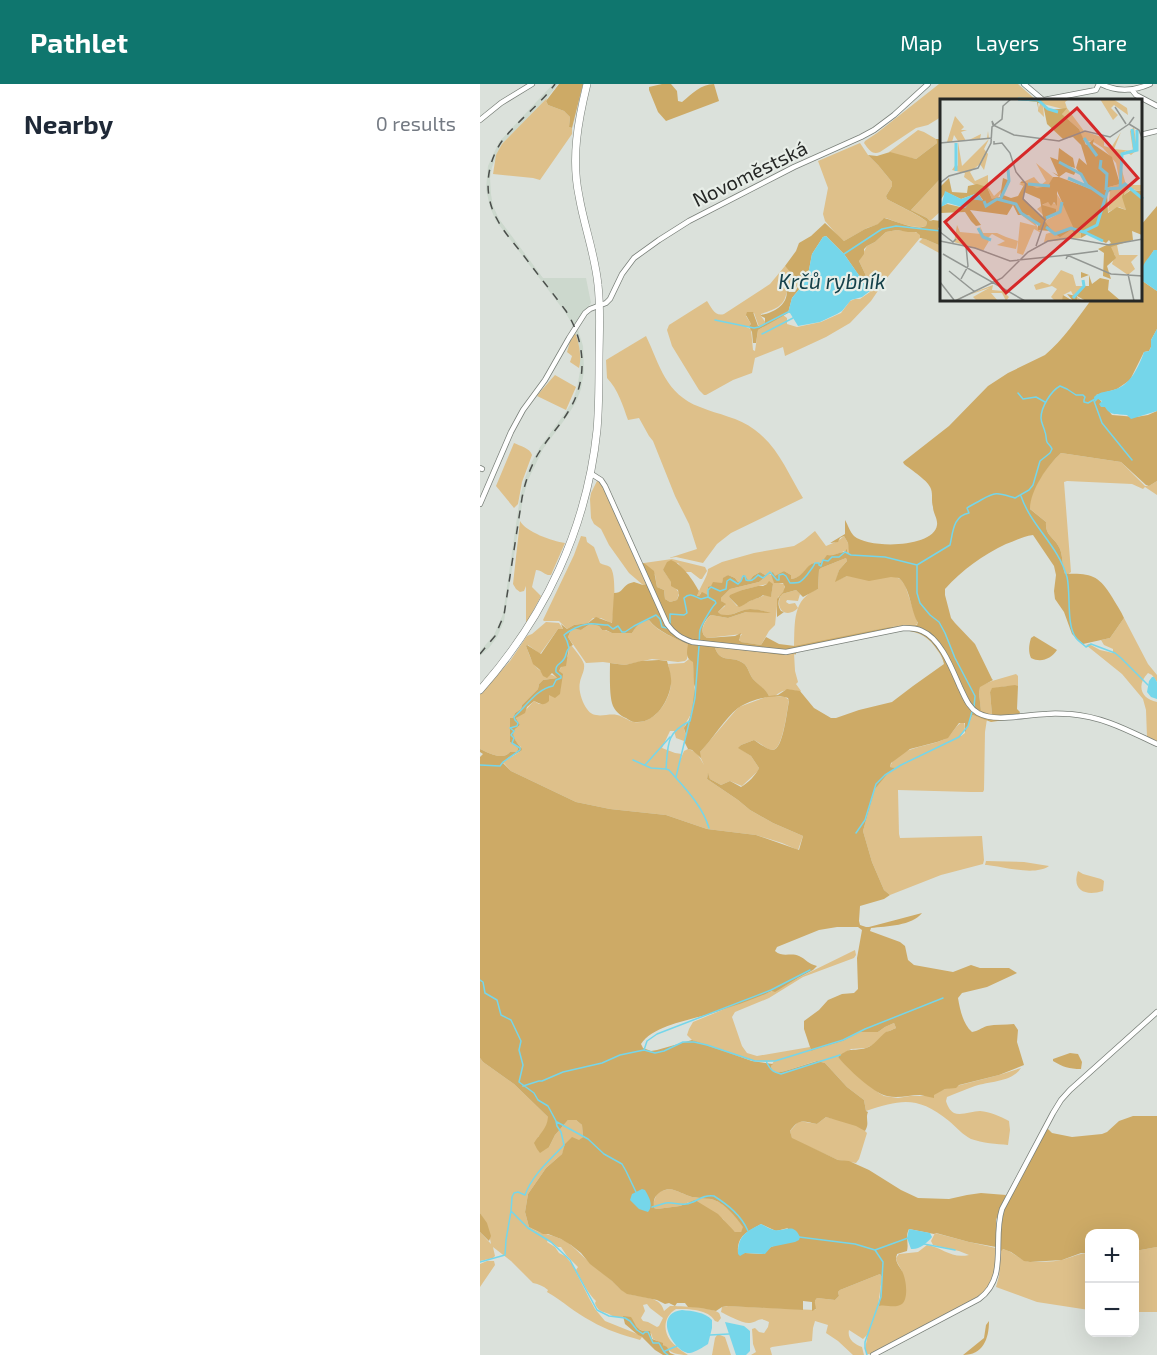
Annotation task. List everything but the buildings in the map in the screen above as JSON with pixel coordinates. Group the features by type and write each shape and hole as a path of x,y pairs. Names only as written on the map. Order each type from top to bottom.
{"main road":[{"path":"480,690 518,643 552,587 570,544 584,501 590,473 598,413 599,305 594,259 576,177 576,135 587,84"}],"street":[{"path":"480,120 506,99 532,84"},
{"path":"918,84 926,86"},
{"path":"1024,84 1042,99"},
{"path":"1048,99 1095,90 1100,84 1115,89 1132,90 1150,84"},
{"name":"Novoměstská","path":"480,504 523,410 545,380 585,313 592,307 606,303 610,299 629,264 659,240 689,221 794,167 870,132 894,115 926,86"},
{"path":"1132,90 1136,95 1157,106"},
{"path":"1142,134 1157,130"},
{"path":"590,473 601,480 605,486 667,624 681,637 692,642 781,652 914,628 923,631 937,643 965,700 987,717 1071,714 1093,717 1114,723 1157,744"},
{"path":"873,1355 979,1299 989,1290 996,1276 998,1225 1002,1209 1053,1113 1070,1090 1157,1012"}],"shaded area":[{"path":"553,84 558,84 502,144 492,167 491,194 499,219 543,278 586,278 591,303 576,323 583,346 584,371 576,402 543,449 528,480 523,498 504,621 497,637 480,656 480,651 494,635 503,614 520,497 525,478 540,447 573,400 580,371 579,346 571,322 496,221 486,189 488,166 499,142"},
{"path":"559,84 583,84 572,128 569,127 570,117 564,111 548,105 546,101"},
{"path":"671,84 677,91 678,101 682,102 701,88 714,84 719,101 666,121 658,112 649,90 649,87"},
{"path":"939,84 1018,84 1035,99 940,99 940,118 928,125 916,128 875,153 869,150 864,143"},
{"path":"547,98 548,105 564,111 570,117 569,127 572,128 572,134 540,180 493,174 496,155 502,144"},
{"path":"918,130 936,139 937,143 916,159 889,152"},
{"path":"936,139 940,139 940,179 911,210 930,221 940,221 938,228 940,246 920,238 916,232 897,230 886,232 864,249 864,254 859,261 867,278 870,279 867,287 844,254 826,236 823,237 812,254 808,275 792,298 788,313 758,330 756,343 753,343 747,312 753,312 758,326 762,326 765,324 765,318 761,315 777,309 784,301 787,291 785,285 789,292 795,292 800,283 785,266 799,243 825,223 844,241 878,224 884,218 911,226 926,226 927,222 887,199 886,196 892,182 868,155 877,156 890,152 916,159 937,143"},
{"path":"860,143 892,182 886,196 887,199 927,222 926,226 912,226 886,218 879,224 844,241 825,221 823,214 828,188 818,161"},
{"path":"940,179 940,212 930,221 911,210"},
{"path":"1157,206 1157,250 1154,250 1142,269 1142,224"},
{"path":"897,230 918,233 920,238 871,301 850,323 785,356 783,347 755,358 752,373 733,380 706,395 699,390 672,346 667,330 669,325 707,301 716,313 724,314 770,284 785,266 796,278 795,288 791,291 787,288 782,303 775,309 761,314 766,323 764,325 759,327 754,313 746,316 751,324 746,327 751,329 755,351 758,330 783,315 787,318 787,324 797,327 821,322 841,313 850,301 860,299 870,292 867,287 867,278 859,261 867,246 886,232"},
{"path":"923,238 940,246 940,253 919,242"},
{"path":"1142,281 1157,291 1157,329 1151,340 1149,351 1144,352 1130,380 1117,389 1096,395 1112,415 1136,417 1157,411 1157,481 1149,486 1146,485 1121,462 1061,453 1041,478 1033,494 1030,509 1046,522 1049,534 1060,549 1065,574 1087,575 1098,580 1103,584 1124,618 1110,638 1083,644 1072,634 1064,612 1055,599 1054,566 1033,535 1022,537 997,548 966,569 945,589 945,595 951,618 975,644 993,680 980,687 981,711 992,715 990,692 992,688 1015,685 1018,686 1017,709 1020,712 1018,718 991,722 973,715 965,733 965,723 959,723 948,738 910,749 891,763 890,767 895,768 875,789 863,831 872,862 884,890 890,895 860,906 860,925 869,927 922,913 912,921 871,928 870,931 900,942 905,946 908,960 914,965 953,972 971,965 980,968 1009,968 1017,973 987,987 962,993 958,998 964,1021 972,1032 987,1026 1014,1024 1018,1030 1017,1042 1024,1065 999,1075 945,1089 934,1095 934,1098 920,1095 895,1097 875,1090 838,1057 849,1050 869,1047 886,1032 896,1028 894,1023 878,1032 860,1032 843,1041 810,1051 804,1021 828,1000 842,994 854,993 858,989 857,958 862,930 858,927 819,930 777,947 775,951 778,953 796,955 817,966 775,992 772,991 719,1011 666,1027 647,1037 641,1044 643,1048 651,1051 692,1040 752,1061 773,1064 772,1070 776,1073 817,1061 825,1063 847,1087 864,1100 868,1112 865,1131 826,1117 817,1124 799,1122 790,1131 792,1138 838,1160 849,1161 869,1170 918,1198 949,1199 981,1193 1006,1195 996,1220 996,1247 909,1229 907,1251 897,1254 896,1258 903,1274 906,1297 902,1304 896,1306 879,1306 882,1277 880,1274 840,1290 835,1300 817,1298 816,1309 812,1311 812,1302 803,1301 803,1310 727,1306 716,1311 688,1307 685,1303 677,1303 675,1306 627,1294 571,1245 529,1227 525,1212 528,1194 546,1168 562,1154 565,1144 572,1137 579,1140 583,1137 582,1125 576,1120 568,1120 555,1135 549,1147 540,1153 534,1143 545,1128 548,1117 514,1084 480,1058 480,757 483,754 480,749 499,756 517,752 518,748 510,742 510,718 513,718 515,713 521,709 543,680 557,678 552,673 547,678 543,676 533,664 526,646 541,654 558,629 563,629 561,624 567,629 574,625 588,623 596,617 612,623 614,593 634,582 646,584 637,563 644,563 654,571 657,587 664,590 665,599 670,602 677,600 679,595 678,590 671,586 663,570 667,562 671,560 690,577 699,591 697,596 699,596 702,592 708,595 708,587 713,582 722,583 723,578 728,575 740,582 743,575 750,580 760,572 765,575 773,572 775,576 784,571 791,575 791,579 800,575 812,564 821,563 827,555 844,552 847,549 849,553 848,543 844,536 838,542 830,543 845,534 845,520 854,536 873,543 900,544 925,538 933,533 937,525 931,489 903,462 949,426 988,386 1008,373 1045,355 1064,336 1090,302 1142,302","holes":["846,558 847,561 839,570 835,582 847,576 869,581 899,578 908,593 917,625 889,627 795,646 779,644 766,637 761,645 741,642 739,640 741,633 735,636 707,638 704,636 703,626 711,615 728,618 746,612 771,613 750,609 728,615 720,614 718,612 726,604 721,601 721,598 730,589 759,582 771,574 774,583 783,583 785,587 777,599 777,617 784,612 781,611 779,604 782,594 796,590 803,597 818,589 819,570","649,620 662,631 688,644 687,654 693,662 695,687 692,710 684,728 686,735 684,741 688,749 701,758 700,752 738,708 762,698 776,696 788,698 784,730 776,749 772,750 754,740 738,748 751,756 759,768 752,779 741,787 730,781 721,785 710,779 708,773 707,779 750,810 803,836 799,850 756,835 707,829 666,815 610,809 576,802 511,771 503,763 522,749 513,733 520,725 516,718 525,713 527,707 534,701 545,704 549,701 549,695 555,698 560,694 563,674 559,671 561,667 566,666 569,647 573,645 568,637 571,630 581,630 590,624 612,633 632,633 639,624","904,630 915,632 928,639 935,646 944,664 892,702 836,718 831,718 814,708 800,691 787,689 778,695 769,696 753,679 745,664 720,656 715,648 781,655 794,653 795,655 797,652","669,1189 692,1197 716,1201 737,1219 743,1227 741,1232 735,1232 718,1214 695,1200 680,1206 654,1208 655,1197","761,1224 776,1231 788,1228 776,1245 762,1254 738,1254 739,1243 744,1235"]},
{"path":"575,333 580,350 579,368 570,362 572,356 567,352"},
{"path":"646,336 671,386 688,401 735,419 755,430 777,453 803,498 731,533 717,544 703,563 676,557 669,558 697,549 689,524 653,441 639,418 628,420 617,392 607,378 606,360"},
{"path":"555,375 576,387 566,410 537,396"},
{"path":"514,443 527,449 532,455 522,482 518,504 514,508 496,486"},
{"path":"1061,453 1121,462 1145,486 1157,481 1157,495 1145,487 1143,489 1132,484 1064,482 1071,572 1067,575 1064,571 1060,549 1049,534 1046,522 1029,508 1032,493 1040,478"},
{"path":"598,479 646,584 643,585 629,573 609,545 601,529 594,524 591,518 591,493"},
{"path":"520,521 533,532 565,543 551,575 536,570 532,587 541,596 526,624 526,586 524,591 520,592 513,584"},
{"path":"815,531 826,546 844,536 850,553 847,553 847,550 827,556 821,563 812,564 801,575 791,579 791,575 784,571 777,576 774,576 773,572 765,575 760,572 750,580 743,575 740,582 728,575 722,583 708,588 708,595 701,593 697,596 708,569 722,562 754,553 794,546"},
{"path":"581,536 586,537 587,542 594,547 600,563 610,567 612,571 614,577 613,617 611,623 601,618 593,618 588,623 574,625 567,629 559,621 543,620"},
{"path":"846,558 847,561 839,570 836,581 847,576 900,579 905,585 918,624 889,627 794,647 799,605 810,593 818,589 819,570"},
{"path":"672,559 705,567 707,571 700,579 691,572 685,572 678,563 663,570 679,593 677,600 670,602 665,599 664,590 657,587 655,575 644,563"},
{"path":"769,574 772,575 774,582 784,584 785,589 782,594 796,590 800,594 798,601 787,600 786,602 795,603 798,608 786,613 780,609 781,595 778,597 775,625 761,645 740,642 739,638 742,634 707,638 704,636 703,626 711,615 728,618 746,612 766,612 748,609 727,615 718,612 725,606 721,598 730,589 759,582","holes":["773,584 771,596 764,595 737,606 729,597 742,590"]},
{"path":"769,581 773,584 771,597 763,595 739,607 729,597 742,590 763,586"},
{"path":"1124,618 1148,664 1157,675 1157,682 1148,673 1141,687 1147,698 1157,702 1157,741 1147,737 1146,710 1143,699 1122,674 1086,645 1089,644 1113,653 1113,649 1104,645 1101,640 1110,638"},
{"path":"649,620 661,631 689,644 685,661 652,659 625,665 603,662 586,663 568,637 571,630 581,630 590,624 612,633 632,633 639,624"},
{"path":"546,622 559,623 563,629 558,629 540,654 528,645 526,646 532,662 541,671 557,678 543,680 538,689 510,719 510,742 518,748 517,752 499,756 480,749 480,694 510,661 527,636"},
{"path":"1034,636 1057,650 1046,659 1031,658 1029,646"},
{"path":"571,645 584,664 580,689 587,709 593,714 617,715 634,722 648,720 665,703 671,682 668,664 684,663 689,659 693,661 694,703 692,713 685,725 684,741 676,738 674,731 670,731 662,748 682,754 679,763 684,751 688,749 694,751 704,765 700,752 736,710 769,696 753,679 745,664 720,656 715,648 794,653 798,682 796,684 801,691 787,690 775,696 789,700 784,729 776,749 768,749 754,740 741,745 739,748 751,756 759,768 742,786 730,781 721,785 710,779 708,774 707,779 750,810 803,836 798,850 756,835 707,829 666,815 610,809 576,802 511,771 503,762 521,751 513,735 514,729 520,725 516,718 534,701 539,704 546,703 549,695 560,691 559,671 568,656"},
{"path":"667,661 671,678 670,691 664,704 649,719 642,722 630,721 619,714 613,706 610,691 610,663 625,665"},
{"path":"1016,674 1018,686 992,689 990,692 992,715 981,712 980,686"},
{"path":"973,715 987,719 983,792 898,790 899,834 900,838 982,836 983,864 941,875 890,895 884,890 872,862 863,831 875,789 887,773 894,768 890,767 899,755 945,739 962,722 965,728 961,736 965,733"},
{"path":"986,861 1024,862 1049,866 1036,870 1020,870 985,865"},
{"path":"1078,871 1104,881 1103,891 1091,893 1082,891 1077,884"},
{"path":"855,950 854,958 803,977 769,998 735,1012 732,1017 742,1046 747,1053 757,1056 810,1047 813,1050 843,1041 860,1032 878,1032 894,1023 896,1028 887,1032 877,1043 866,1048 851,1049 838,1057 879,1093 898,1098 928,1096 945,1089 1021,1068 1006,1079 968,1088 947,1097 946,1101 954,1113 984,1112 995,1114 1009,1121 1008,1145 971,1139 938,1113 919,1104 900,1102 866,1111 864,1100 847,1087 825,1063 816,1061 776,1073 771,1066 774,1061 757,1061 737,1056 699,1043 687,1035 693,1022 781,988"},
{"path":"1070,1053 1078,1054 1082,1062 1081,1069 1066,1067 1053,1061 1053,1059"},
{"path":"480,1058 514,1084 549,1118 538,1137 549,1147 555,1135 568,1120 576,1120 582,1125 583,1137 565,1147 562,1154 546,1168 528,1194 525,1212 529,1227 565,1241 623,1291 653,1299 662,1306 664,1311 670,1306 703,1308 716,1311 721,1318 718,1322 703,1312 676,1309 668,1317 666,1332 672,1342 688,1355 671,1352 653,1339 651,1333 638,1329 629,1317 614,1317 600,1311 576,1270 578,1267 561,1247 548,1240 547,1242 572,1264 595,1309 605,1321 642,1337 640,1340 603,1327 547,1292 548,1290 544,1287 533,1283 493,1247 495,1256 480,1261 480,1232 491,1244 480,1213","holes":["647,1304 663,1318 657,1327 641,1318 645,1311 643,1305"]},
{"path":"1133,1116 1157,1116 1157,1247 1139,1250 1139,1229 1085,1229 1085,1253 1062,1260 1030,1262 1003,1249 1000,1252 1000,1227 1004,1208 1048,1126 1052,1133 1072,1137 1102,1134 1119,1121"},
{"path":"826,1117 854,1124 867,1133 856,1163 838,1160 792,1139 790,1131 799,1121 817,1124"},
{"path":"669,1189 721,1203 744,1227 741,1232 735,1232 723,1219 689,1202 680,1206 654,1208 657,1193"},
{"path":"480,1213 487,1223 491,1236 489,1241 480,1232"},
{"path":"935,1233 996,1248 995,1269 991,1285 981,1296 870,1354 867,1354 865,1349 868,1334 863,1339 849,1330 850,1339 862,1347 864,1355 853,1355 826,1333 828,1325 815,1321 812,1341 772,1347 770,1348 772,1355 751,1355 756,1352 752,1329 755,1328 764,1333 769,1322 761,1319 747,1323 721,1312 722,1307 728,1306 815,1310 817,1298 835,1300 840,1290 880,1274 882,1277 878,1306 884,1305 902,1271 896,1258 899,1254 918,1252 927,1245 957,1256 969,1255 933,1245 931,1241"},
{"path":"1157,1247 1157,1312 1139,1312 1139,1250"},
{"path":"1001,1249 1032,1262 1058,1261 1085,1254 1085,1309 1037,1302 996,1287"},
{"path":"494,1261 495,1265 480,1287 480,1264"},
{"path":"623,1316 631,1317 639,1329 650,1331 652,1339 663,1343 670,1353 675,1355 663,1355 655,1350 625,1324"},
{"path":"989,1321 988,1334 980,1349 963,1355 984,1338"},
{"path":"717,1335 725,1337 731,1355 712,1355"}],"water":[{"name":"Krčů rybník","path":"826,236 844,254 870,291 862,297 851,300 837,314 820,322 798,326 788,313 792,298 808,275 812,254"},
{"path":"1154,250 1157,250 1157,291 1142,281 1142,271"},
{"path":"1157,329 1157,411 1131,419 1127,415 1112,413 1105,407 1101,407 1099,404 1102,401 1098,399 1095,402 1094,397 1121,387 1130,379 1144,352 1149,351 1151,340"},
{"path":"1152,677 1157,682 1157,699 1151,697 1147,692"},
{"path":"642,1189 645,1190 650,1201 651,1207 648,1212 639,1209 630,1200 632,1194"},
{"path":"761,1224 774,1230 795,1230 800,1237 799,1240 771,1247 765,1254 745,1253 740,1256 738,1248 741,1239 747,1232"},
{"path":"909,1229 930,1233 932,1237 920,1247 911,1249 907,1238"},
{"path":"682,1310 694,1311 712,1320 708,1344 690,1353 678,1347 667,1326 668,1319 673,1313"},
{"path":"725,1322 744,1326 750,1331 750,1351 746,1355 736,1355"}],"waterway":[{"path":"844,254 882,229 896,226 940,231"},
{"path":"715,320 754,328 788,312"},
{"path":"762,334 793,318"},
{"path":"670,624 670,614 684,615 687,613 684,598 686,596 692,595 701,599 708,597 708,590 711,587 720,591 726,589 727,581 730,579 738,584 743,576 750,581 758,575 763,578 770,572 777,580 779,580 779,575 783,574 790,583 798,583 815,563 821,566 823,560 828,561 845,552 851,555 885,557 917,565 950,545 957,521 969,513 967,508 994,494 1015,498 1033,485 1040,461 1052,449 1047,442 1041,414 1050,395 1057,388 1060,386 1076,395 1083,395 1084,402 1088,403 1095,399"},
{"path":"1018,393 1023,399 1036,397 1045,402"},
{"path":"1094,401 1102,423 1132,460"},
{"path":"1021,496 1025,507 1063,566 1068,584 1071,625 1076,638 1086,647 1091,644 1115,653 1148,685"},
{"path":"917,565 917,593 920,603 939,622 945,633 975,696 974,707"},
{"path":"699,641 701,627 716,603 708,597"},
{"path":"480,765 500,766 520,750 512,743 514,738 511,735 514,731 510,728 517,726 518,723 514,717 536,694 553,686 556,680 561,678 556,669 565,658 569,648 564,635 566,633 590,624 608,625 613,629 618,626 622,632 625,632 656,615 662,627 667,628"},
{"path":"699,646 695,698 690,721 672,735 666,769 692,797 709,828"},
{"path":"856,833 865,820 876,784 901,765 959,737 968,726 972,712"},
{"path":"676,777 689,723"},
{"path":"645,765 670,737"},
{"path":"633,760 651,768 666,769"},
{"path":"644,1050 647,1041 657,1034 771,990 810,970"},
{"path":"480,980 483,982 485,993 497,1000 501,1015 511,1020 521,1041 519,1050 523,1065 519,1082 548,1106 561,1132 564,1145 537,1174 525,1195 514,1193 511,1211 528,1228 551,1242 570,1260 597,1310 609,1316 625,1318 643,1334 648,1332 653,1343 659,1343 668,1355"},
{"path":"523,1086 563,1072 602,1063 620,1055 644,1050 655,1053 683,1042 707,1045 755,1061 775,1061 843,1040 943,998"},
{"path":"766,1061 772,1070 781,1074 840,1055"},
{"path":"557,1122 588,1139 604,1154 622,1164 636,1192"},
{"path":"652,1207 668,1203 686,1204 706,1196 714,1196 734,1211 748,1231"},
{"path":"480,1262 505,1255 511,1211"},
{"path":"799,1237 855,1244 875,1250 908,1238"},
{"path":"924,1244 955,1250"},
{"path":"867,1355 865,1342 881,1297 883,1262 875,1250"},
{"path":"710,1335 729,1334"},
{"path":"665,1351 677,1346"}],"railway":[{"path":"480,654 495,636 504,615 522,498 528,475 538,454 574,400 581,375 581,348 573,323 506,234 493,210 488,190 492,160 502,141 555,84"}]}
